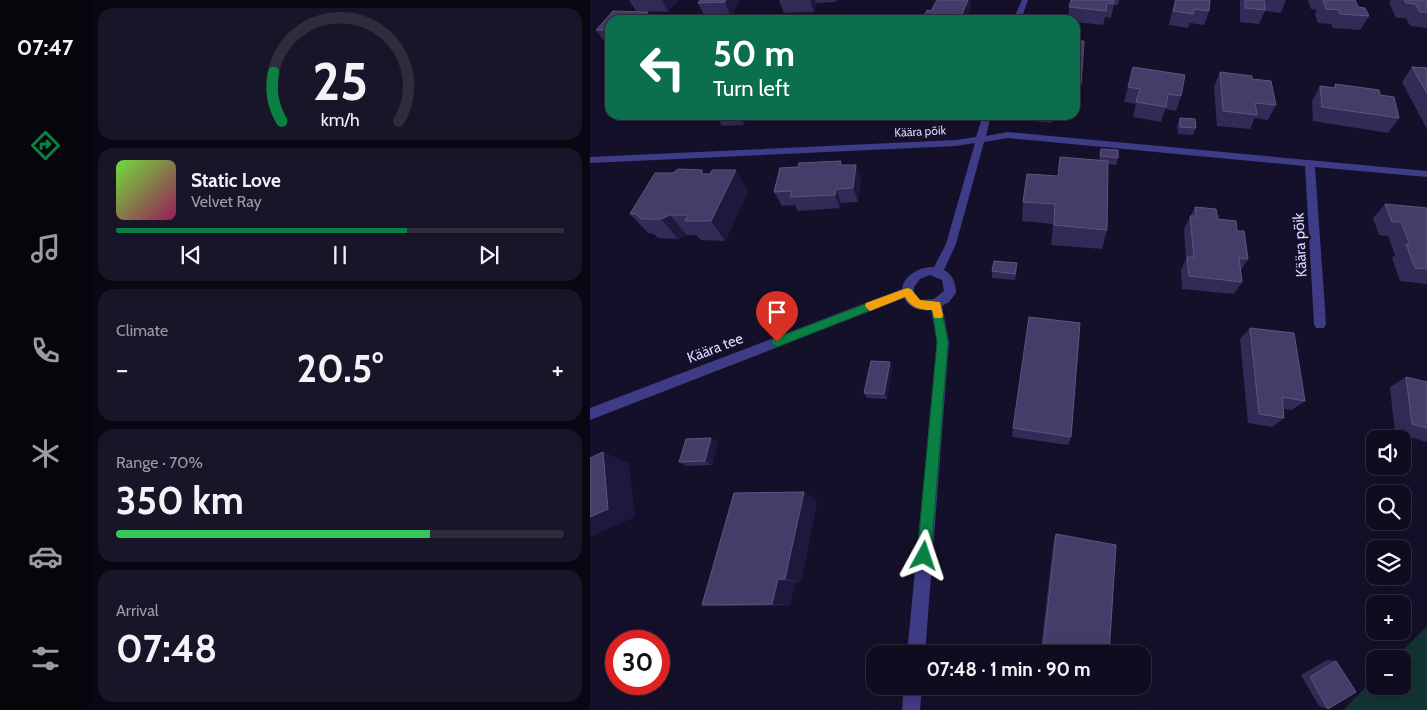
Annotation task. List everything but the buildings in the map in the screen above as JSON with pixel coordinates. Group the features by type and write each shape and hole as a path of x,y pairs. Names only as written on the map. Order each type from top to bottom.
{"street":[{"path":"1019,15 1025,0"},
{"path":"937,272 951,244 986,120"},
{"name":"Käära põik","path":"590,160 956,143 1008,135 1427,174"},
{"name":"Käära põik","path":"1310,163 1320,324"},
{"path":"930,271 937,272 948,278 951,287 947,298 936,305 930,306 917,304 912,301 907,292 908,286 916,276 930,271"},
{"name":"Käära tee","path":"590,414 907,292"},
{"path":"917,645 943,342 936,305"},
{"path":"911,710 912,695"}],"green space":[{"path":"1427,626 1427,710 1343,710 1366,687 1366,695 1411,695 1411,650 1403,650"}],"slow traffic":[{"path":"870,306 907,292 912,301 917,304 923,306 936,305 938,315"}],"route":[{"path":"777,342 907,292 912,301 917,304 923,306 936,305 943,342 924,556"}]}
